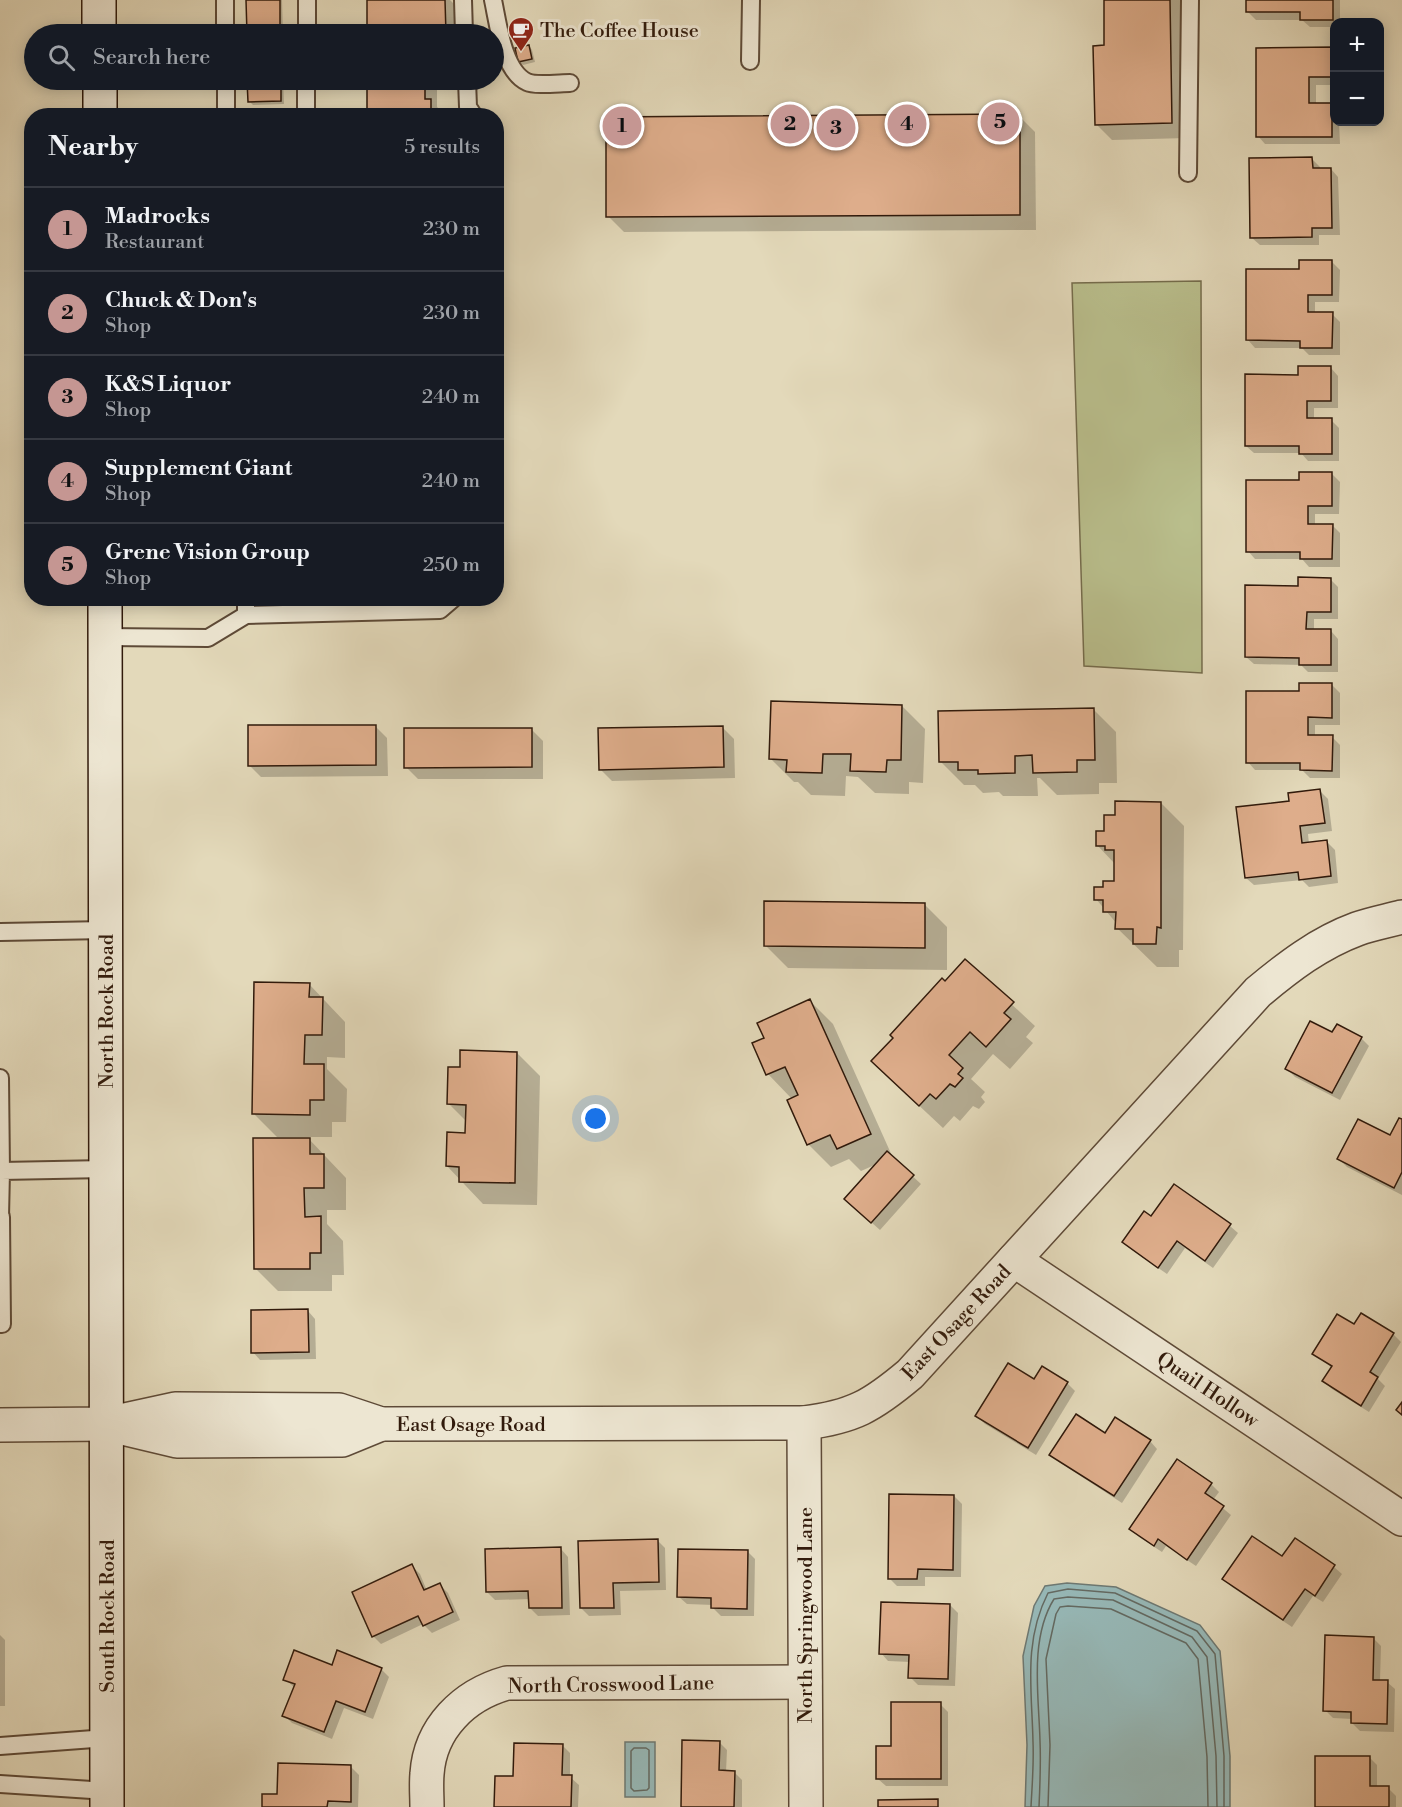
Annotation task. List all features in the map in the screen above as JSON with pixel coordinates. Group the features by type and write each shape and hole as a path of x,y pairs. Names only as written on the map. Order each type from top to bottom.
{"street":[{"path":"99,0 99,24"},
{"path":"100,90 100,108"},
{"name":"North Rock Road","path":"105,606 106,1424"},
{"name":"East Osage Road","path":"0,1425 106,1424 177,1441 342,1440 381,1424 804,1423 831,1419 857,1411 881,1398 910,1374 1258,992 1290,965 1322,945 1356,929 1402,917"},
{"name":"Quail Hollow","path":"1014,1260 1402,1519"},
{"name":"North Springwood Lane","path":"804,1423 806,1807"},
{"name":"South Rock Road","path":"106,1424 107,1799"},
{"name":"North Crosswood Lane","path":"427,1807 427,1773 437,1735 452,1715 471,1698 507,1683 806,1682"}],"lane":[{"path":"225,0 225,24"},
{"path":"307,0 307,24"},
{"path":"463,0 464,24"},
{"path":"494,0 499,24"},
{"path":"750,61 751,0"},
{"path":"1188,173 1190,0"},
{"path":"504,49 519,76 528,84 570,83"},
{"path":"226,90 226,108"},
{"path":"306,90 306,108"},
{"path":"467,90 469,108"},
{"path":"106,637 208,638 246,607 440,610 445,606"},
{"path":"0,932 106,930"},
{"path":"0,1078 2,1324 0,1324"},
{"path":"1,1170 106,1169"},
{"path":"0,1746 107,1738"},
{"path":"0,1784 107,1799"}],"green space":[{"path":"1201,281 1202,673 1084,666 1072,283"}],"water":[{"path":"1067,1583 1116,1587 1200,1625 1220,1651 1230,1756 1230,1807 1025,1807 1027,1745 1023,1656 1034,1606 1045,1586"},
{"path":"625,1742 655,1742 655,1797 625,1797"}],"building":[{"path":"246,0 280,0 280,24 247,24"},
{"path":"367,0 445,0 446,24 367,24"},
{"path":"1104,0 1170,0 1172,123 1095,125 1093,46 1104,45"},
{"path":"1246,0 1333,0 1333,18 1330,20 1300,20 1300,12 1246,12"},
{"path":"529,45 532,59 518,62 515,48"},
{"path":"1330,47 1330,77 1309,77 1309,103 1330,103 1332,137 1256,137 1256,48"},
{"path":"247,90 281,90 281,101 248,102"},
{"path":"367,90 425,90 425,99 431,99 431,108 367,108"},
{"path":"1020,114 1020,215 606,217 606,117"},
{"path":"1312,157 1313,168 1331,168 1332,228 1312,228 1312,237 1250,238 1249,158"},
{"path":"1299,260 1332,260 1332,295 1308,295 1308,312 1333,312 1332,348 1300,348 1300,341 1246,340 1246,269 1299,269"},
{"path":"1298,366 1331,366 1331,401 1307,401 1307,418 1332,418 1332,454 1299,454 1299,446 1245,446 1245,374 1298,375"},
{"path":"1299,472 1332,472 1332,506 1308,506 1308,524 1333,524 1332,559 1300,559 1300,552 1246,552 1246,480 1299,480"},
{"path":"1298,577 1331,578 1331,612 1307,612 1306,629 1331,629 1331,665 1299,665 1299,658 1245,657 1245,585 1298,586"},
{"path":"1299,683 1332,683 1332,718 1308,717 1308,735 1333,735 1332,771 1300,770 1300,763 1246,763 1246,691 1299,691"},
{"path":"771,701 902,705 901,760 887,760 886,772 850,771 851,754 823,754 822,773 786,772 787,760 769,759"},
{"path":"1094,708 1095,760 1077,760 1077,772 1033,773 1032,755 1015,756 1015,773 978,774 978,770 958,770 958,762 939,762 938,711"},
{"path":"248,725 376,725 376,765 248,766"},
{"path":"723,726 724,767 599,770 598,728"},
{"path":"404,728 532,728 532,767 404,768"},
{"path":"1320,789 1325,823 1300,826 1302,843 1327,840 1331,876 1299,880 1298,872 1245,878 1236,807 1289,801 1288,793"},
{"path":"1115,801 1161,802 1161,928 1157,927 1156,944 1133,944 1133,929 1115,929 1116,912 1103,912 1103,900 1094,900 1094,887 1103,887 1103,881 1114,881 1114,850 1105,850 1105,846 1096,846 1096,831 1104,831 1104,815 1115,815"},
{"path":"764,901 925,903 925,948 764,946"},
{"path":"965,959 1014,1002 1004,1013 1011,1019 986,1047 970,1032 949,1055 963,1068 958,1074 963,1078 955,1087 950,1084 936,1099 930,1094 919,1106 871,1061 893,1038 890,1035 942,978 945,981"},
{"path":"254,982 310,983 309,997 323,997 322,1035 305,1035 304,1064 324,1064 324,1100 310,1100 310,1115 252,1114"},
{"path":"810,999 871,1134 837,1149 830,1135 807,1145 787,1100 798,1095 785,1067 766,1075 752,1043 764,1038 757,1023"},
{"path":"1310,1021 1332,1032 1337,1024 1362,1037 1332,1093 1285,1069"},
{"path":"460,1050 517,1052 515,1183 459,1182 459,1167 446,1166 447,1132 465,1133 466,1105 447,1104 448,1067 460,1067"},
{"path":"1399,1118 1402,1119 1402,1172 1394,1188 1337,1159 1358,1119 1390,1135"},
{"path":"253,1138 310,1138 310,1154 324,1154 324,1188 304,1188 305,1217 321,1216 321,1253 310,1253 310,1269 254,1269"},
{"path":"887,1151 914,1175 871,1223 844,1199"},
{"path":"1174,1184 1231,1224 1205,1261 1177,1241 1158,1268 1122,1242 1144,1211 1151,1216"},
{"path":"308,1309 309,1352 251,1353 251,1310"},
{"path":"1361,1313 1394,1333 1370,1372 1378,1377 1361,1406 1322,1381 1332,1366 1312,1354 1337,1314 1354,1324"},
{"path":"1008,1363 1034,1379 1042,1366 1068,1382 1028,1448 975,1416"},
{"path":"1402,1402 1402,1415 1396,1410"},
{"path":"1076,1414 1105,1433 1115,1417 1151,1440 1114,1496 1049,1455"},
{"path":"1177,1459 1212,1483 1205,1493 1224,1506 1187,1560 1158,1539 1154,1546 1129,1529"},
{"path":"889,1494 954,1495 953,1570 918,1569 917,1579 888,1579"},
{"path":"1252,1536 1282,1556 1295,1538 1335,1565 1315,1596 1305,1589 1283,1620 1222,1579"},
{"path":"658,1539 659,1582 613,1583 614,1608 580,1608 578,1541"},
{"path":"561,1547 562,1608 529,1608 528,1591 486,1592 485,1549"},
{"path":"678,1549 748,1550 747,1609 711,1608 711,1598 677,1597"},
{"path":"412,1564 424,1590 440,1583 453,1612 423,1626 418,1616 372,1637 352,1592"},
{"path":"881,1602 950,1604 948,1679 908,1678 909,1655 879,1654"},
{"path":"1325,1635 1374,1637 1373,1680 1388,1680 1387,1724 1351,1723 1351,1712 1323,1711"},
{"path":"294,1650 332,1665 337,1650 382,1668 365,1712 336,1701 324,1732 282,1716 295,1684 283,1680"},
{"path":"891,1702 941,1702 941,1779 876,1779 876,1746 891,1746"},
{"path":"682,1740 720,1741 719,1770 735,1771 734,1807 681,1807"},
{"path":"514,1743 563,1744 562,1775 572,1775 571,1807 494,1807 495,1776 513,1776"},
{"path":"1315,1756 1370,1756 1370,1786 1389,1786 1389,1807 1315,1807"},
{"path":"278,1763 351,1765 351,1802 328,1801 327,1807 262,1807 262,1794 277,1794"},
{"path":"938,1799 938,1807 878,1807 878,1800"}],"place":[{"name":"The Coffee House","path":"521,53"},
{"name":"Grene Vision Group","path":"1000,122"},
{"name":"Chuck & Don's","path":"790,124"},
{"name":"Supplement Giant","path":"907,124"},
{"name":"Madrocks","path":"622,126"},
{"name":"K&S Liquor","path":"836,128"}]}
